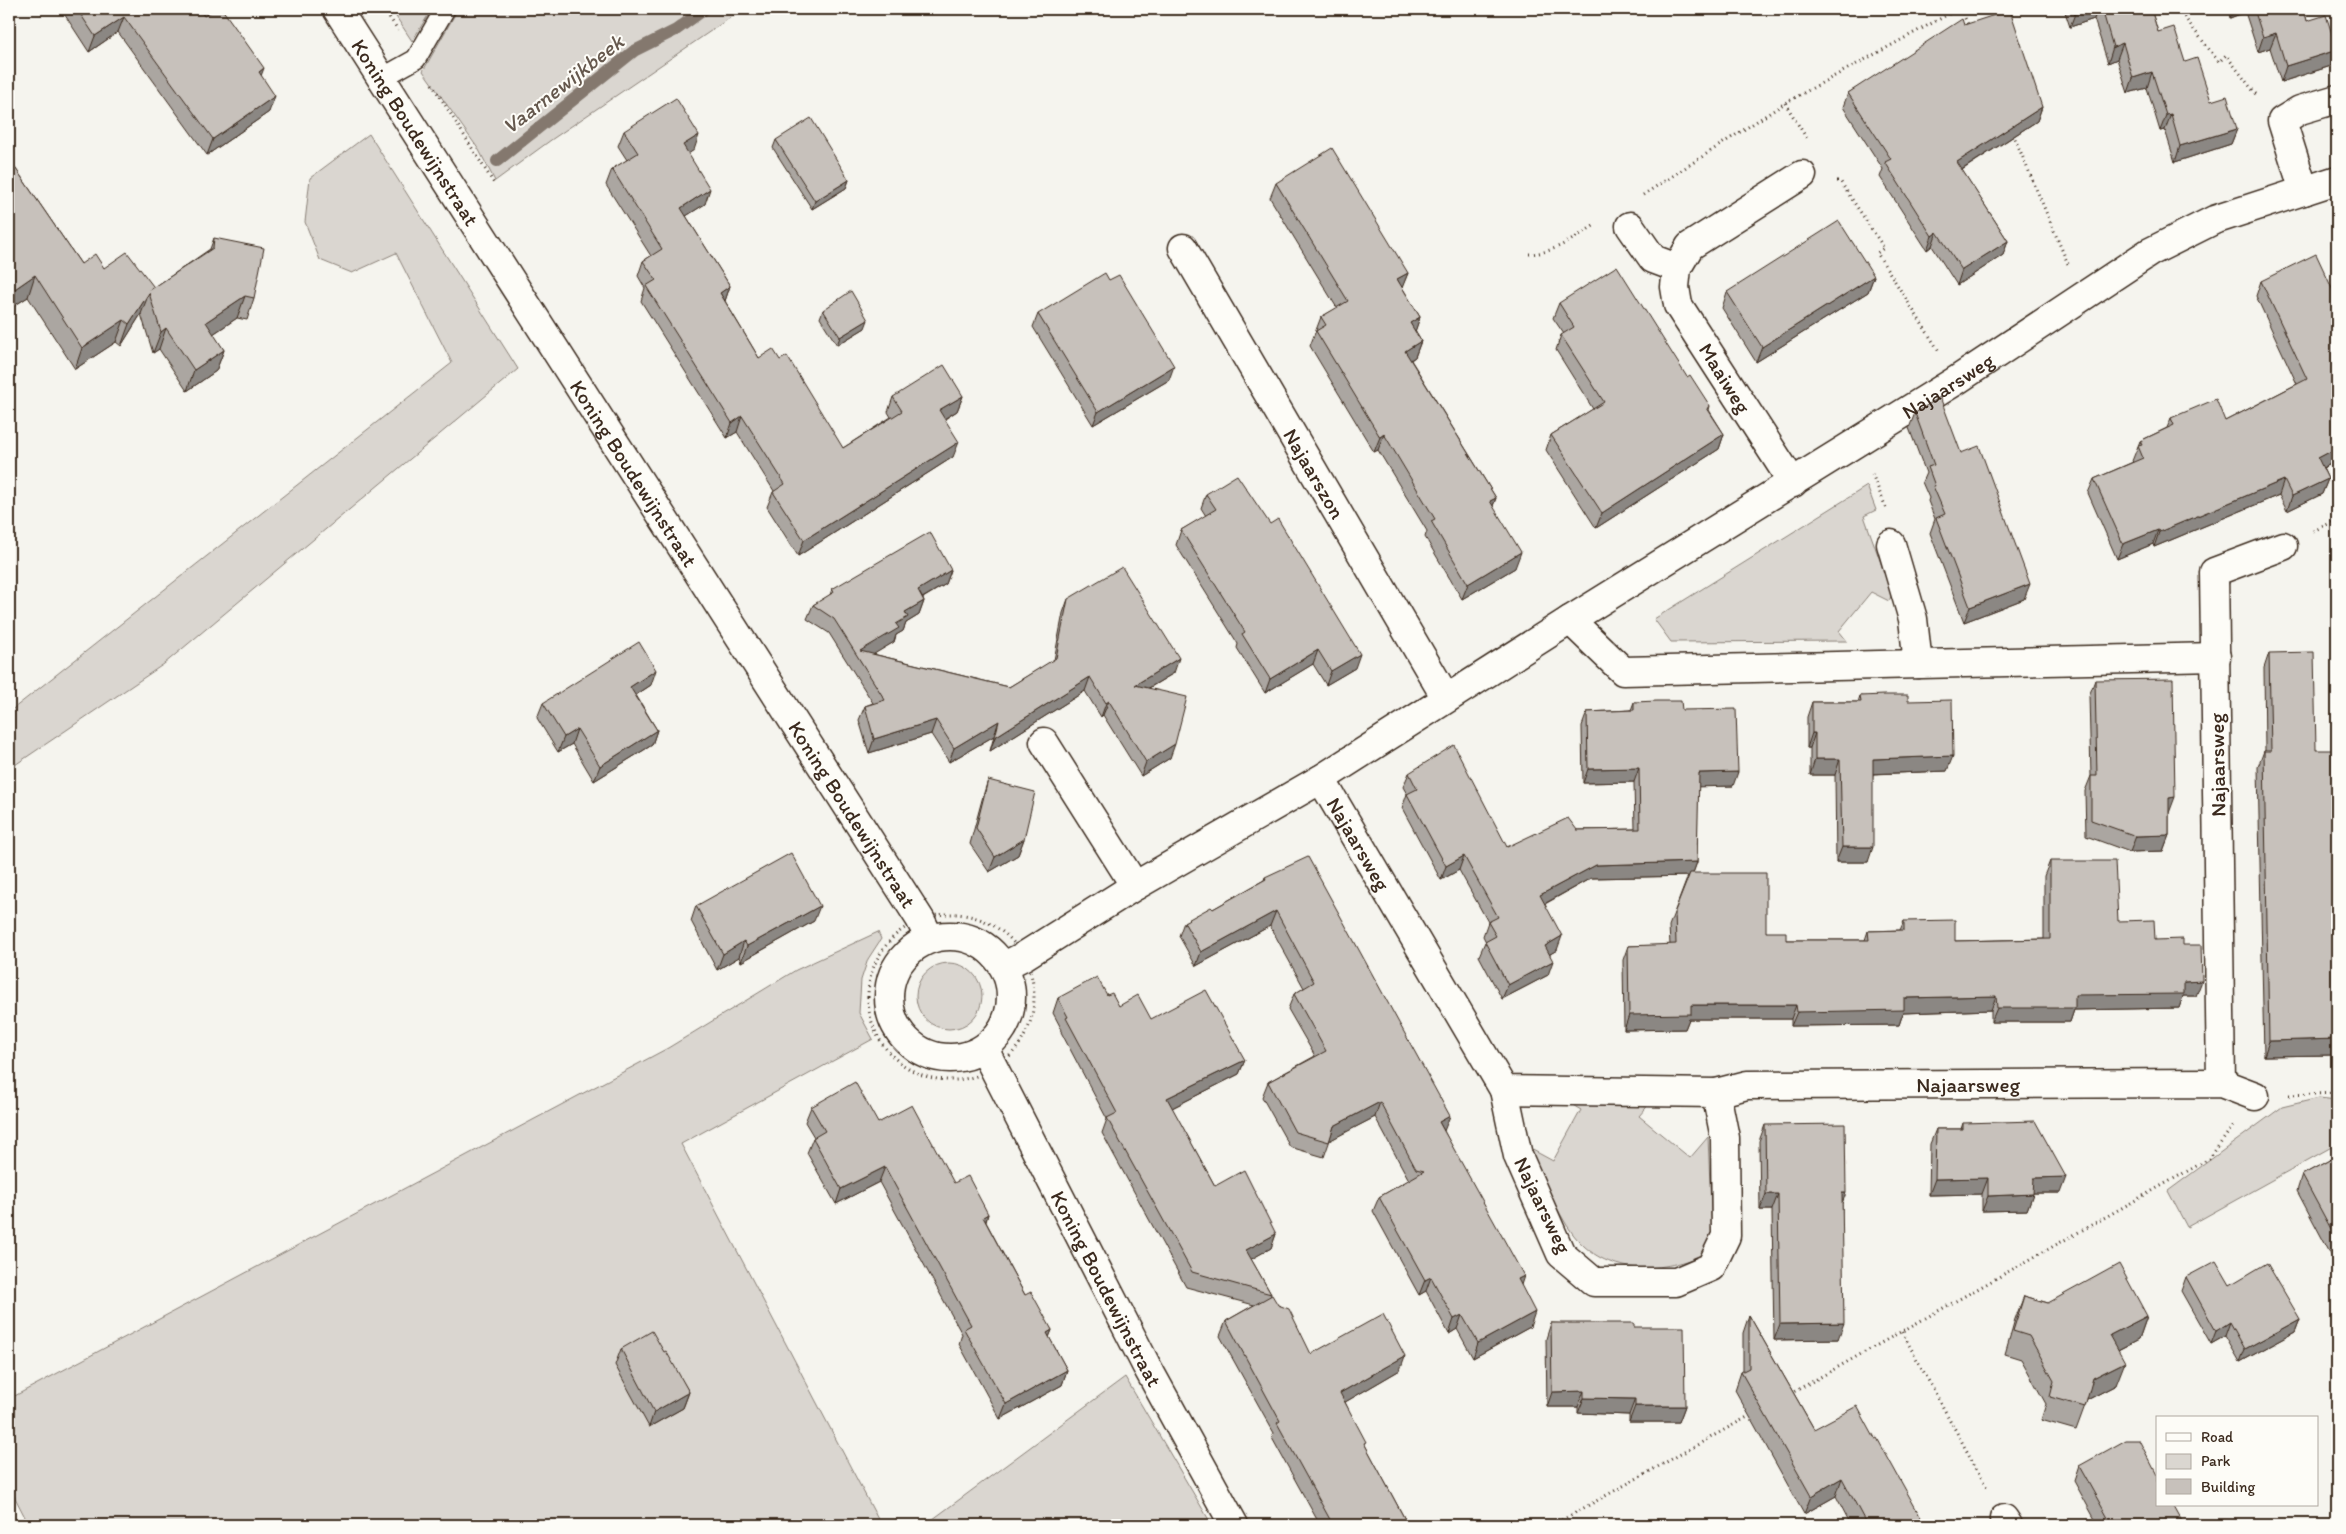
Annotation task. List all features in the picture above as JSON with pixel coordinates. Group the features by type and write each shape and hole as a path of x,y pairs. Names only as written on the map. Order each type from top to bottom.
{"street":[{"name":"Koning Boudewijnstraat","path":"337,9 920,919 930,939"},
{"path":"2304,191 2282,121 2300,110 2337,99"},
{"name":"Maaiweg","path":"1792,483 1678,305 1675,287 1677,268 1690,246 1802,175"},
{"name":"Najaarsweg","path":"1014,961 1135,886 1321,779 1570,620 1957,380 2150,252 2214,220 2337,181"},
{"path":"1630,226 1653,259 1677,268"},
{"name":"Najaarszon","path":"1184,248 1446,698"},
{"path":"1891,544 1913,619 1918,664"},
{"name":"Najaarsweg","path":"2222,1082 2214,572 2283,546"},
{"path":"1570,620 1623,670 2216,657"},
{"path":"1044,742 1135,886"},
{"name":"Najaarsweg","path":"1321,779 1504,1090 1518,1156 1562,1254 1594,1282 1676,1282 1711,1267 1726,1236 1725,1138 1716,1093"},
{"path":"958,936 972,940 995,955 1014,961 1010,1011 1005,1026 988,1059 969,1056 954,1058 923,1052 910,1043 899,1031 892,1017 889,1001 890,985 895,970 904,957 916,946 930,939 958,936"},
{"name":"Koning Boudewijnstraat","path":"988,1059 1146,1365 1234,1525"},
{"name":"Najaarsweg","path":"1504,1090 1716,1093 1747,1084 2222,1082 2255,1096"}],"lane":[{"path":"382,78 416,58 445,9"}],"path":[{"path":"1637,199 1785,104 1960,9 1972,36"},
{"path":"2178,9 2218,62 2226,55 2266,108 2282,121"},
{"path":"1785,104 1811,146"},
{"path":"2010,126 2081,296"},
{"path":"1830,181 1840,181 1884,248 1877,253 1957,380"},
{"path":"1529,254 1541,254 1558,248 1597,224"},
{"path":"1854,443 1876,481 1888,512 1872,518 1880,542 1891,544"},
{"path":"896,934 880,952 870,974 867,999 871,1023 882,1045 899,1062 921,1074 945,1080 969,1078 988,1059 1013,1053 1027,1032 1034,1007 1033,980 1014,961 1010,938 992,924 971,916 949,913"},
{"path":"1788,1395 2209,1159 2255,1096 2337,1093"},
{"path":"1902,1332 2006,1522"},
{"path":"1553,1525 1754,1414"}],"green space":[{"path":"391,9 432,9 412,41"},
{"path":"458,9 743,9 551,140 495,181 479,150 423,71"},
{"path":"369,134 518,369 164,664 9,769 9,712 452,363 396,253 352,273 320,260 305,222 310,178"},
{"path":"1867,486 1876,510 1864,516 1892,594 1889,601 1871,592 1839,631 1847,641 1671,642 1654,619"},
{"path":"878,932 881,939 868,959 861,980 859,1013 873,1039 681,1144 881,1525 29,1525 9,1486 9,1399 668,1048 796,970"},
{"path":"949,963 962,966 972,973 979,983 982,996 979,1009 972,1019 962,1026 949,1029 936,1026 926,1019 919,1009 916,996 919,983 926,973 936,966"},
{"path":"1658,1094 1639,1116 1690,1158 1708,1137 1712,1234 1703,1255 1686,1261 1651,1268 1617,1264 1601,1258 1586,1248 1573,1234 1555,1204 1529,1148 1553,1161 1581,1110 1557,1096"},
{"path":"2319,1098 2337,1100 2337,1144 2187,1227 2168,1191 2282,1107"},
{"path":"1125,1377 1212,1525 925,1525"}],"building":[{"path":"77,9 199,9 204,16 215,9 222,9 264,68 259,72 275,96 213,139 124,17 95,36"},
{"path":"2102,9 2151,9 2158,32 2174,27 2185,62 2197,58 2211,101 2227,96 2237,129 2180,146 2171,114 2166,115 2152,72 2133,78 2123,43 2113,47"},
{"path":"2254,9 2304,9 2307,21 2326,15 2337,50 2286,66 2276,33 2263,37"},
{"path":"2010,10 2042,107 1957,162 2008,241 1962,270 1937,232 1932,236 1885,162 1891,159 1848,93 1962,19 1964,25"},
{"path":"676,98 699,135 683,145 710,189 681,208 730,286 720,293 759,358 773,349 780,360 787,356 843,448 902,411 893,397 944,365 963,396 939,410 959,442 804,540 773,492 785,484 742,416 732,423 646,286 656,280 643,261 662,249 612,169 638,153 624,131"},
{"path":"811,118 849,180 815,201 776,140"},
{"path":"1332,148 1408,273 1397,279 1420,317 1410,323 1421,341 1405,351 1496,498 1490,501 1521,552 1468,584 1431,521 1435,519 1384,434 1380,437 1316,331 1326,325 1321,317 1348,301 1276,183"},
{"path":"9,159 81,264 95,254 104,268 127,252 153,286 150,290 213,248 214,238 264,248 254,298 245,296 206,322 224,350 194,370 166,328 161,332 149,293 129,324 124,320 82,348 35,275 9,293"},
{"path":"1839,221 1874,276 1762,347 1727,292"},
{"path":"2316,254 2337,299 2337,448 2318,458 2328,479 2292,496 2284,480 2159,532 2158,530 2123,544 2094,479 2143,458 2138,446 2142,445 2140,441 2174,425 2171,418 2216,399 2225,421 2307,379 2261,281"},
{"path":"1617,266 1687,377 1690,375 1710,406 1707,408 1724,434 1602,513 1551,435 1604,402 1561,335 1574,327 1559,303"},
{"path":"1105,273 1109,280 1119,275 1174,366 1098,412 1038,314"},
{"path":"851,291 868,320 840,337 823,310"},
{"path":"1940,397 1961,453 1979,446 2030,584 1970,607 1936,518 1945,514 1933,486 1935,486 1928,467 1934,465 1915,413"},
{"path":"1237,475 1270,524 1278,519 1360,654 1331,671 1318,650 1270,679 1242,634 1245,632 1181,530 1216,509 1206,494"},
{"path":"930,532 951,570 918,590 924,601 905,612 908,617 896,624 899,628 860,651 1009,687 1056,658 1068,599 1122,567 1179,658 1135,685 1187,697 1175,744 1146,762 1109,701 1106,703 1090,677 995,737 999,721 954,748 936,720 874,739 865,706 885,700 834,619 813,605 834,592 832,589"},
{"path":"639,642 656,670 630,687 657,730 600,766 577,729 564,737 543,703"},
{"path":"2314,652 2316,750 2333,750 2337,1039 2269,1041 2264,751 2271,751 2269,653"},
{"path":"2173,679 2175,797 2169,798 2169,835 2136,836 2091,820 2091,776 2097,776 2095,680"},
{"path":"1908,695 1908,701 1952,700 1953,756 1873,759 1873,847 1842,847 1840,759 1815,759 1815,733 1812,733 1812,702 1861,702 1860,696"},
{"path":"1681,701 1682,710 1736,709 1738,772 1699,773 1697,862 1596,865 1540,895 1562,936 1545,946 1553,961 1508,985 1485,942 1496,936 1488,922 1498,917 1464,856 1446,866 1407,794 1417,789 1409,773 1454,745 1507,847 1568,818 1577,830 1640,829 1639,768 1588,769 1587,712 1634,710 1634,702"},
{"path":"988,780 1035,792 1024,839 995,857 976,828"},
{"path":"791,853 820,906 747,946 744,941 723,954 696,906"},
{"path":"1308,857 1450,1116 1439,1122 1524,1276 1518,1279 1535,1312 1478,1343 1462,1315 1454,1319 1431,1277 1425,1280 1379,1197 1424,1171 1416,1169 1380,1102 1334,1126 1329,1142 1295,1132 1268,1082 1326,1051 1294,994 1314,982 1276,911 1201,952 1184,922 1211,907 1213,909 1266,879 1265,877"},
{"path":"2050,861 2115,861 2118,921 2154,920 2155,940 2183,939 2183,945 2201,945 2202,981 2184,982 2184,994 2075,995 2075,1008 1997,1008 1996,996 1904,998 1904,1010 1797,1012 1796,1005 1691,1005 1691,1014 1629,1015 1628,946 1676,944 1675,911 1690,873 1766,873 1766,932 1786,932 1786,940 1869,940 1868,931 1904,930 1904,921 1955,920 1955,941 2050,939"},
{"path":"1097,977 1107,995 1112,993 1119,1006 1138,995 1151,1019 1206,990 1245,1060 1167,1098 1215,1186 1244,1170 1276,1234 1246,1250 1271,1294 1192,1272 1107,1118 1117,1113 1066,1018 1068,1017 1058,998"},
{"path":"855,1082 878,1123 912,1105 954,1183 968,1176 988,1214 983,1217 1025,1295 1031,1292 1052,1330 1047,1333 1067,1370 1006,1404 964,1329 971,1325 885,1167 841,1189 813,1138 825,1131 811,1107"},
{"path":"2035,1121 2066,1177 2034,1178 2033,1194 1988,1196 1988,1178 1935,1179 1936,1129 1963,1129 1963,1123"},
{"path":"1845,1124 1846,1193 1842,1193 1844,1323 1780,1324 1778,1194 1766,1194 1765,1125"},
{"path":"2337,1156 2337,1240 2302,1175"},
{"path":"2216,1261 2230,1285 2267,1263 2300,1319 2245,1349 2230,1322 2216,1331 2186,1277"},
{"path":"2119,1264 2147,1316 2110,1335 2125,1362 2093,1378 2085,1407 2050,1397 2054,1381 2029,1336 2013,1331 2024,1296 2048,1303"},
{"path":"1272,1295 1278,1305 1289,1309 1311,1354 1383,1314 1405,1356 1340,1393 1366,1442 1364,1443 1408,1525 1333,1525 1277,1423 1280,1421 1226,1321"},
{"path":"1749,1315 1814,1429 1857,1406 1925,1525 1867,1525 1842,1478 1811,1496 1741,1372 1749,1368"},
{"path":"1551,1323 1634,1323 1634,1327 1684,1327 1685,1406 1635,1406 1635,1399 1584,1398 1584,1391 1552,1392"},
{"path":"652,1331 664,1352 666,1351 689,1392 654,1412 621,1349"},
{"path":"2126,1440 2139,1440 2156,1473 2156,1506 2174,1506 2184,1525 2112,1525 2079,1466"},
{"path":"9,1519 15,1520 14,1525 9,1525"}],"waterway":[{"name":"Vaarnewijkbeek","path":"497,161 634,51 676,30 705,9"}]}
